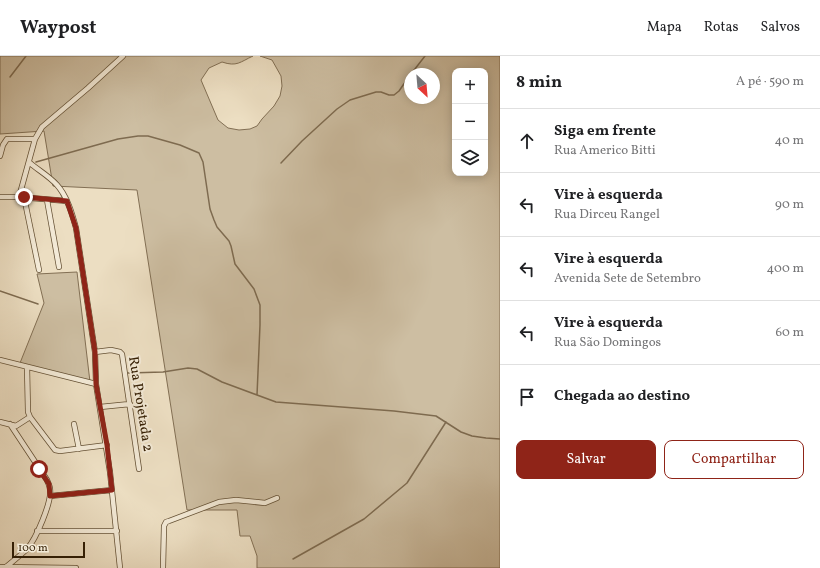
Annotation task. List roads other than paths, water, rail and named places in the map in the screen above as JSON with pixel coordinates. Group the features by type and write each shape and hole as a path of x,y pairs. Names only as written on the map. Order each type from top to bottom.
{"street":[{"path":"39,270 22,197 24,178 30,163 35,139 42,127 123,56"},
{"path":"0,156 3,145 7,140 35,139"},
{"path":"30,163 56,184 62,191 76,228 95,352 96,384 107,445 120,568"},
{"path":"0,197 22,197 67,201"},
{"path":"0,203 6,198"},
{"path":"47,200 59,268"},
{"name":"Rua Projetada 2","path":"95,352 111,350 120,352 124,358 140,469"},
{"path":"0,360 96,384"},
{"path":"27,367 28,412 30,417 55,450 60,451 107,445"},
{"path":"100,407 130,404"},
{"path":"0,422 19,425 30,417"},
{"path":"6,567 27,548 37,531 50,496 50,489 47,480 10,424"},
{"path":"74,424 78,449"},
{"path":"50,496 112,490"},
{"path":"163,568 164,526 166,522 219,502 236,500 265,503 277,498"},
{"path":"37,531 116,531"},
{"path":"0,567 76,568"}],"waterway":[{"path":"10,77 26,56"},
{"path":"416,68 425,56"},
{"path":"281,163 302,141 337,109 350,100 376,92 394,95 404,84"},
{"path":"36,162 118,139 138,136 148,136 180,145 199,153 203,162 210,209 214,220 217,227 229,241 235,264 254,289 260,305 257,395"},
{"path":"0,291 38,304"},
{"path":"128,373 163,372 188,368 197,369 222,382 276,402 394,411 436,416 461,432 472,436 500,439"},
{"path":"293,559 364,519 407,483 446,422"}]}
